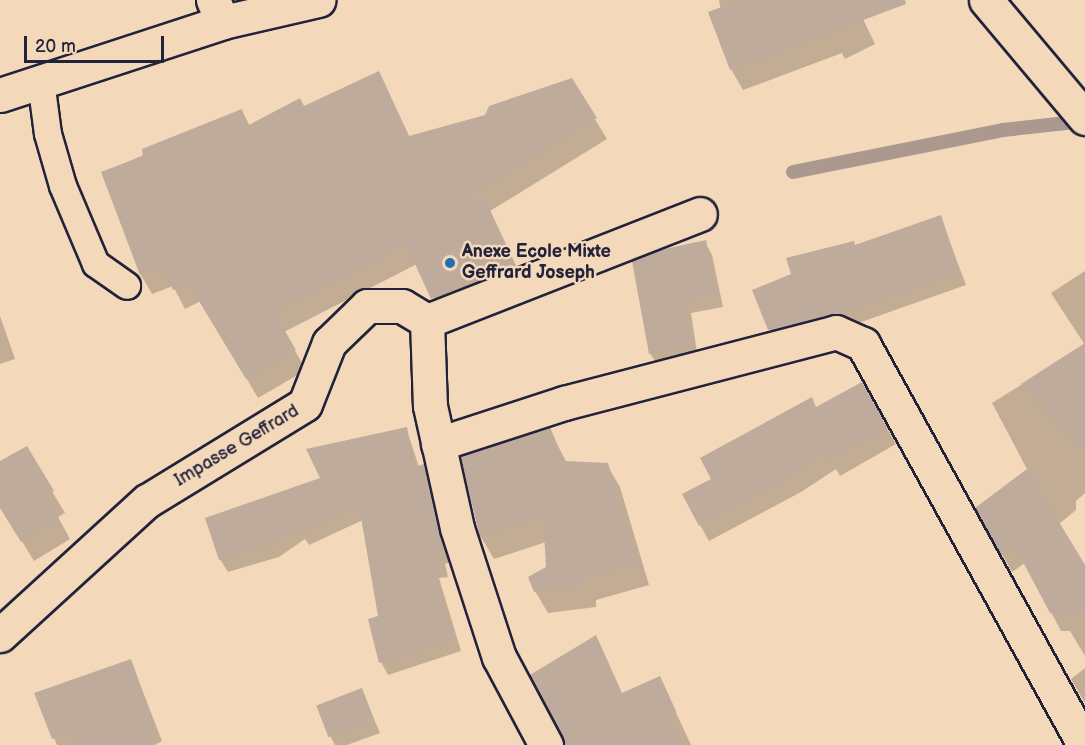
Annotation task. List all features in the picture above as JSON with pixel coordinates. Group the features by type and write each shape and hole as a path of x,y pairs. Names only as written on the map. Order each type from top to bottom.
{"street":[{"path":"0,95 42,81 218,11 318,0"},
{"path":"986,0 1085,118"},
{"path":"546,745 499,657 457,528 430,406 427,321 700,214"},
{"name":"Impasse Geffrard","path":"0,635 147,501 305,404 329,343 367,306 402,306 427,321"},
{"path":"438,444 564,403 836,332 863,344 1084,745"}],"lane":[{"path":"42,81 48,134 67,195 96,264 127,286"}],"building":[{"path":"741,0 905,0 906,4 730,70 708,12"},
{"path":"379,71 409,136 485,115 489,106 572,78 597,118 459,203 485,199 514,262 431,299 406,244 274,312 296,350 246,379 188,283 173,290 162,267 140,275 101,172 143,156 142,149 242,109 247,126 300,98 304,106"},
{"path":"941,215 960,272 840,314 768,330 752,290 791,274 786,258 854,241 855,245"},
{"path":"706,240 716,294 684,300 692,347 649,354 632,261 660,250"},
{"path":"1085,343 1085,455 1021,384"},
{"path":"862,382 887,427 829,460 825,453 792,475 699,526 682,494 711,479 700,458 812,397 816,407"},
{"path":"407,427 415,467 424,464 444,549 439,551 442,564 433,566 455,638 379,663 368,619 378,616 359,506 300,533 297,528 272,544 219,560 205,518 320,478 306,449"},
{"path":"550,427 564,461 608,463 623,513 622,526 626,524 638,563 584,578 584,585 534,592 528,577 546,567 543,516 480,537 460,456"},
{"path":"27,446 54,491 47,495 59,518 21,542 0,508 0,461"},
{"path":"1027,469 1085,565 1085,613 1050,613 1014,545 1001,556 975,508"},
{"path":"596,635 622,693 660,676 676,711 666,715 683,745 565,745 530,675"},
{"path":"131,659 156,729 149,731 152,745 79,745 76,733 52,739 34,693"},
{"path":"362,688 374,720 328,737 316,706"}],"waterway":[{"path":"793,172 1003,130 1085,121"}],"place":[{"name":"Anexe Ecole Mixte Geffrard Joseph","path":"450,263"}]}
